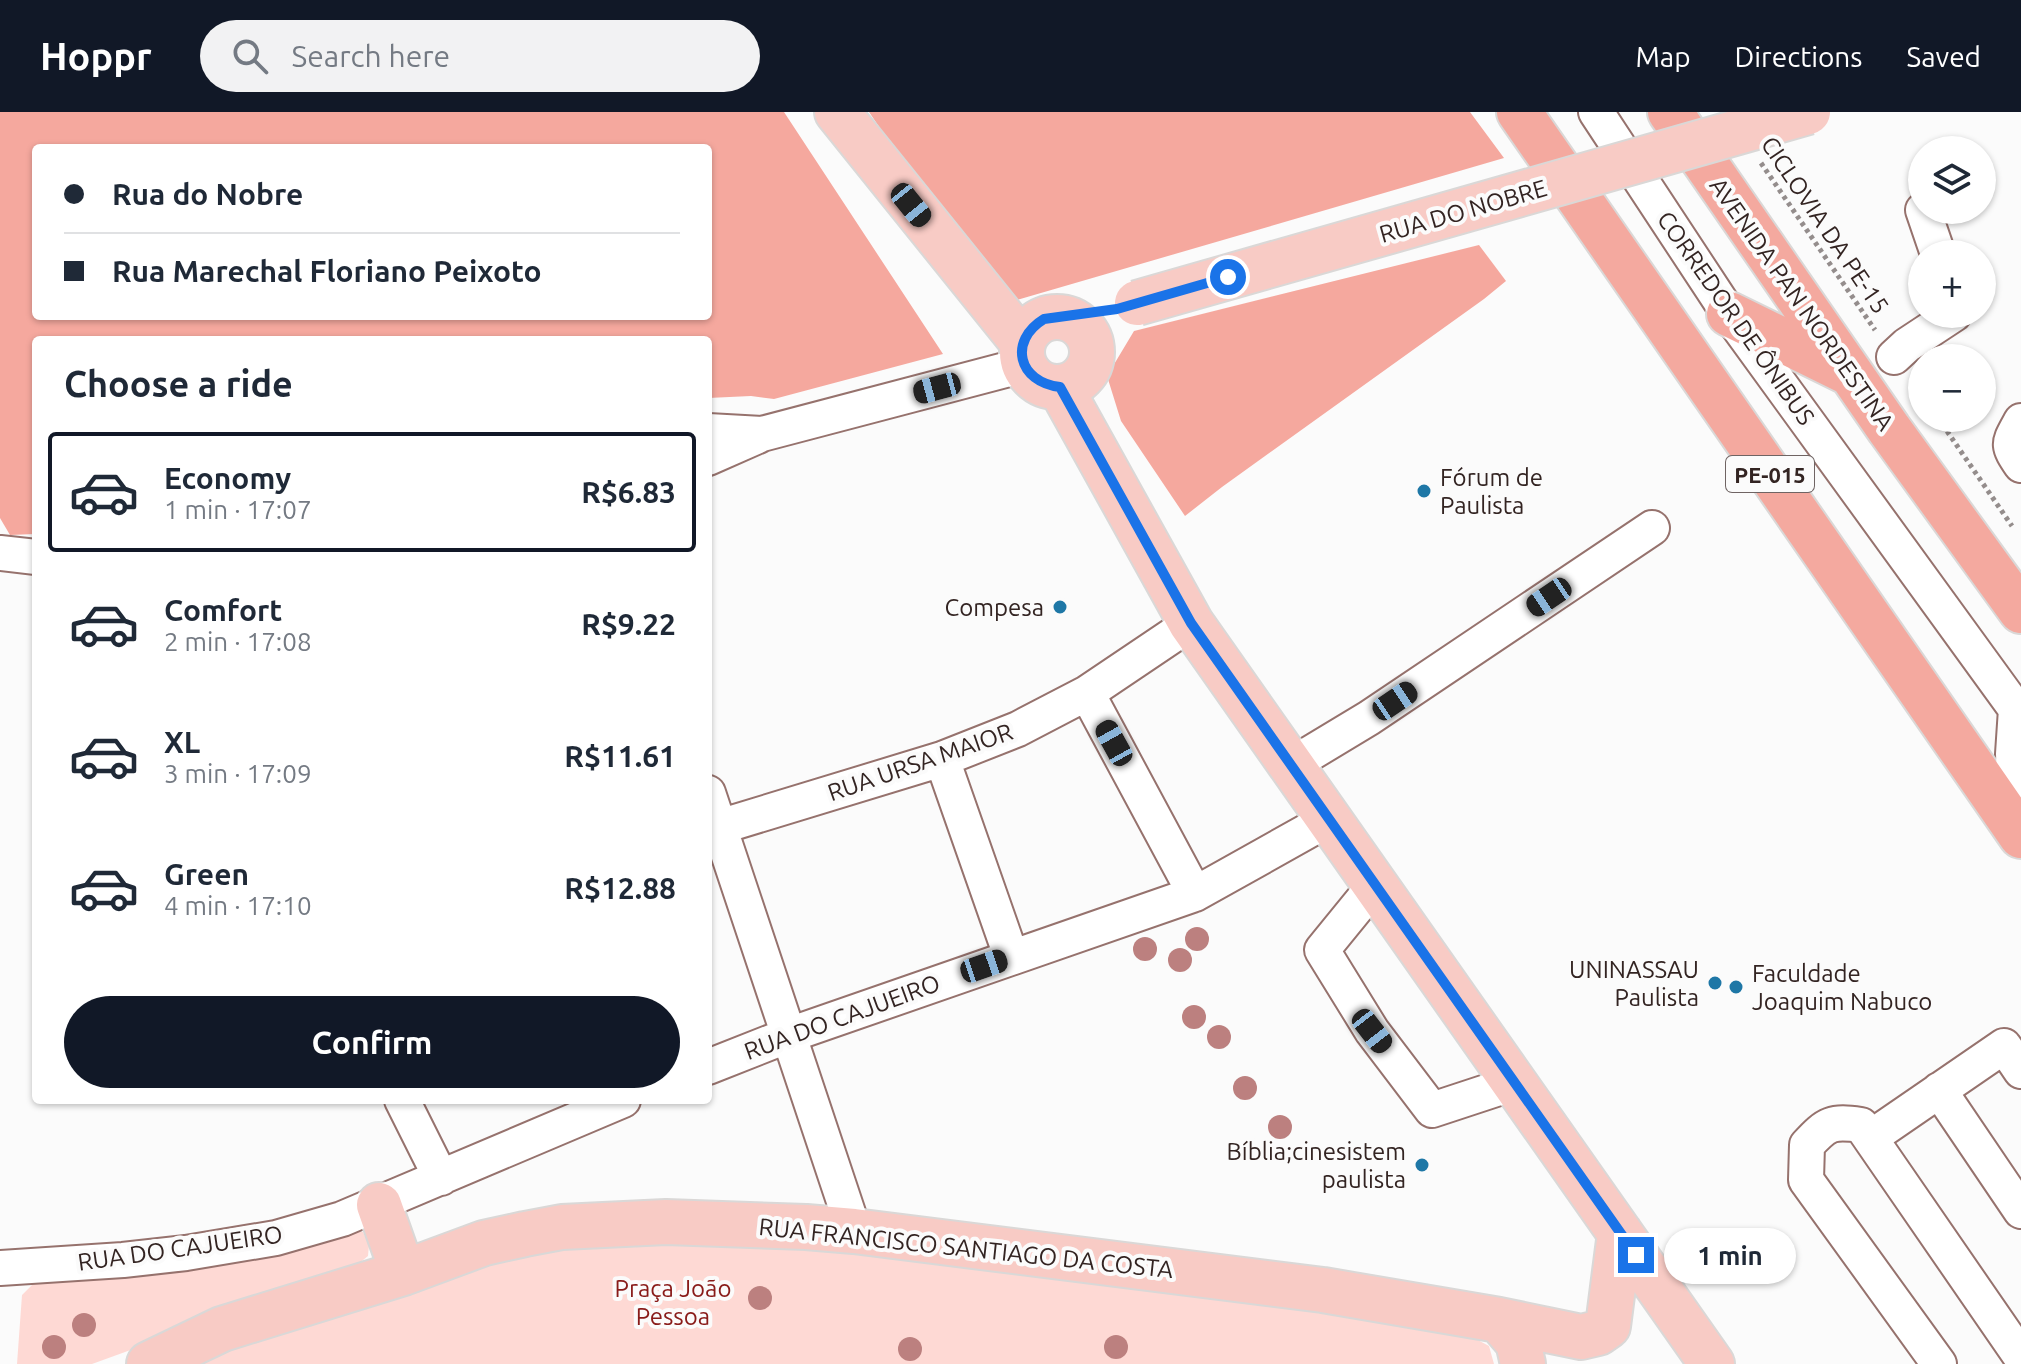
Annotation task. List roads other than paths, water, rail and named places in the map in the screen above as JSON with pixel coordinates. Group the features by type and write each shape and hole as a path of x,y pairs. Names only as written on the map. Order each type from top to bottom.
{"highway":[{"name":"PE-015","path":"1519,112 2019,834"},
{"name":"AVENIDA PAN NORDESTINA","path":"1670,112 1851,374 2021,611"},
{"path":"1729,314 1851,374"}],"main road":[{"path":"837,112 1041,353 1071,383 1081,377 1127,306"},
{"name":"RUA DO NOBRE","path":"1041,353 1127,306 1808,112"},
{"path":"1041,353 1191,623 1712,1364"},
{"path":"379,1205 403,1273"},
{"name":"RUA FRANCISCO SANTIAGO DA COSTA","path":"149,1364 222,1329 403,1273 484,1243 562,1227 666,1222 854,1231 1323,1290 1581,1337 1598,1333 1608,1326 1620,1233"},
{"path":"1499,1320 1518,1342 1523,1364"}],"street":[{"name":"CORREDOR DE ÔNIBUS","path":"1596,112 1729,314 2019,712"},
{"path":"1894,357 1933,328"},
{"path":"712,456 762,434 1041,353"},
{"path":"2021,421 2010,447 2021,465"},
{"path":"712,431 762,434"},
{"path":"1291,765 1369,718 1652,528"},
{"path":"0,553 32,557"},
{"name":"RUA URSA MAIOR","path":"719,827 942,759 1018,729 1087,693 1191,623"},
{"path":"1087,693 1195,894"},
{"path":"2019,712 2013,754 2019,834"},
{"path":"942,759 1011,956"},
{"path":"712,805 854,1231"},
{"name":"RUA DO CAJUEIRO","path":"712,1065 1011,956 1195,894 1329,819"},
{"path":"1375,885 1322,950 1372,1031 1432,1110 1514,1083"},
{"path":"1870,1138 2004,1046 2021,1071"},
{"path":"1939,1090 2021,1211"},
{"path":"404,1104 441,1178"},
{"name":"RUA DO CAJUEIRO","path":"0,1268 123,1260 276,1238 379,1205 614,1104"},
{"path":"1939,1364 1806,1180 1807,1145 1823,1127 1843,1122 1861,1125 2021,1357"}],"place":[{"name":"Fórum de Paulista","path":"1424,491"},
{"name":"Compesa","path":"1060,607"},
{"name":"UNINASSAU Paulista","path":"1715,983"},
{"name":"Faculdade Joaquim Nabuco","path":"1736,987"},
{"name":"Bíblia;cinesistem paulista","path":"1422,1165"}],"park label":[{"name":"Praça João Pessoa","path":"673,1302"}]}
